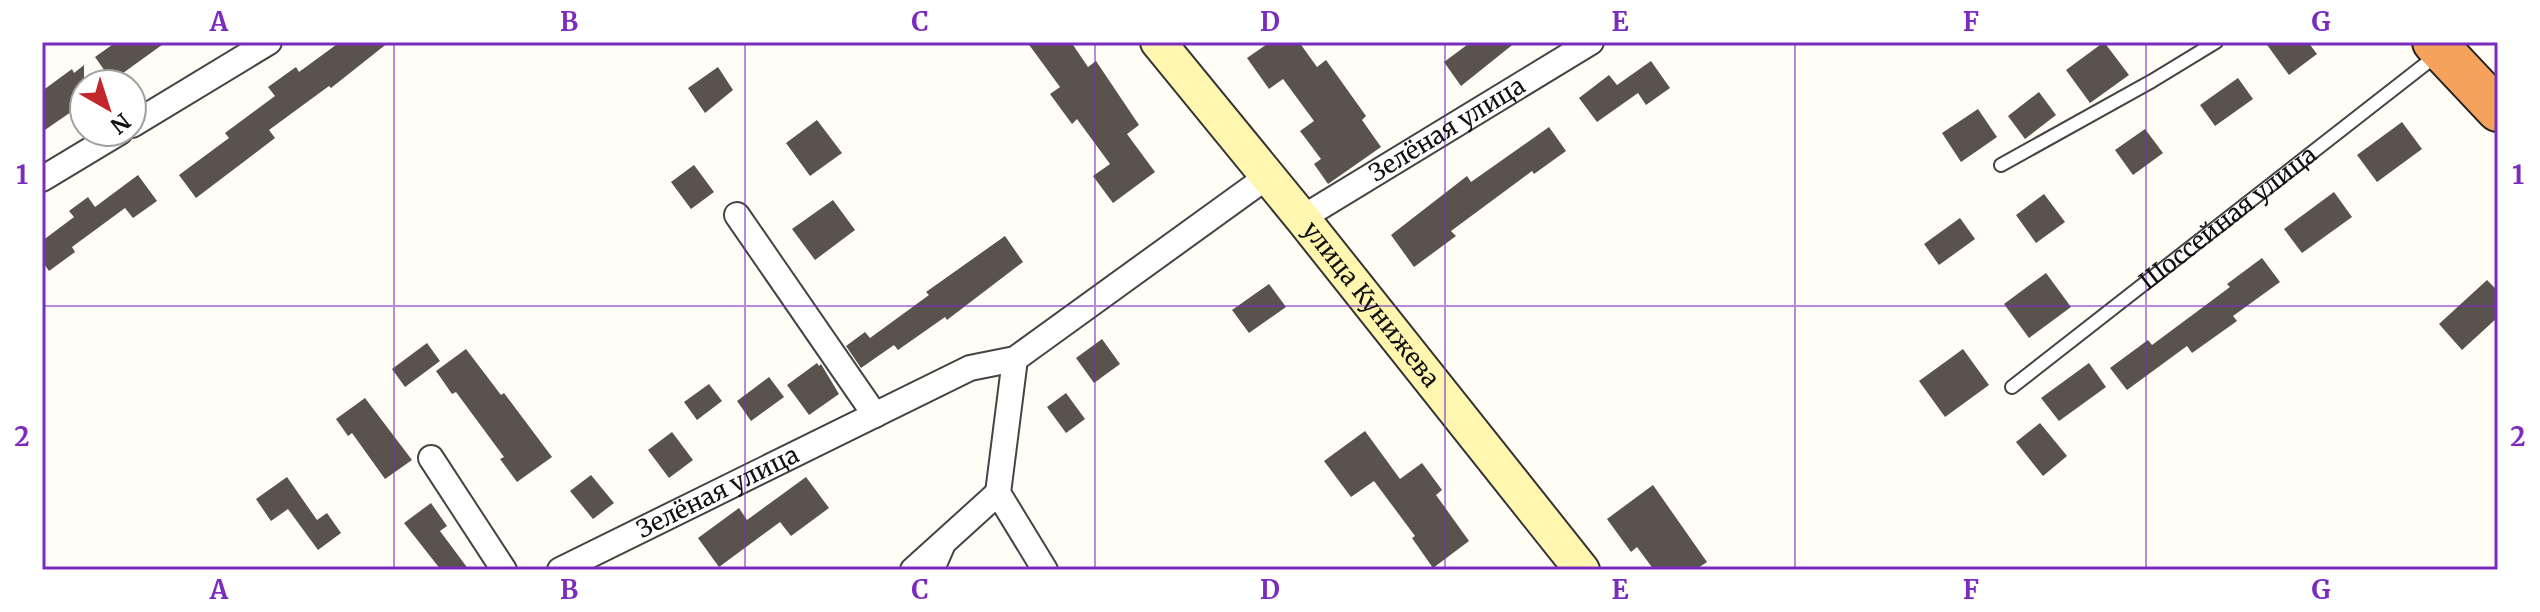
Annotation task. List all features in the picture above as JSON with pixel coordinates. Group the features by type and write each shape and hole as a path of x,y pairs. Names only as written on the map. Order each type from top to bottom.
{"highway":[{"name":"Шоссейная улица","path":"2438,46 2498,110"}],"street":[{"path":"148,115 269,42"},
{"name":"улица Кунижева","path":"1158,42 1582,570"},
{"name":"Зелёная улица","path":"1302,218 1591,42"},
{"path":"42,179 93,148"},
{"name":"Зелёная улица","path":"560,570 970,368 1015,359 1268,176"},
{"path":"737,215 875,415"},
{"path":"1015,359 998,493 1045,570"},
{"path":"431,458 504,570"},
{"path":"913,570 998,493"}],"lane":[{"path":"2001,165 2216,42"},
{"name":"Шоссейная улица","path":"2012,387 2438,46"},
{"path":"938,570 954,533"}],"building":[{"path":"116,42 166,42 130,68 103,68 95,57"},
{"path":"340,42 389,42 331,88 329,86 269,130 275,138 196,198 179,175 229,138 225,133 275,96 268,87 296,67 299,72"},
{"path":"1027,42 1071,42 1088,67 1096,61 1139,125 1127,134 1155,172 1113,203 1093,176 1110,164 1077,119 1072,124 1050,94 1060,87"},
{"path":"1270,42 1299,42 1317,67 1326,60 1366,116 1362,120 1381,147 1328,184 1314,164 1321,159 1300,131 1314,121 1283,79 1269,89 1247,58"},
{"path":"1471,42 1516,42 1461,86 1444,62"},
{"path":"2104,42 2129,75 2090,103 2066,70"},
{"path":"2265,42 2308,42 2317,54 2289,75"},
{"path":"1651,61 1670,88 1646,105 1638,93 1597,122 1579,98 1609,75 1617,85"},
{"path":"718,67 733,90 705,113 688,88"},
{"path":"68,72 68,114 42,132 42,91"},
{"path":"2238,78 2253,99 2215,126 2200,105"},
{"path":"2039,92 2056,115 2025,139 2008,116"},
{"path":"1978,109 1997,137 1961,162 1942,133"},
{"path":"817,120 842,153 810,176 786,143"},
{"path":"2402,122 2422,149 2377,182 2357,155"},
{"path":"1549,127 1566,151 1534,174 1532,171 1451,231 1456,236 1414,267 1391,235 1467,176 1471,182"},
{"path":"2145,129 2163,153 2133,175 2115,150"},
{"path":"694,165 714,192 691,209 671,182"},
{"path":"138,175 157,201 133,218 125,208 72,247 75,252 49,271 42,261 42,241 74,217 69,211 88,197 95,207"},
{"path":"2334,192 2352,217 2302,253 2284,229"},
{"path":"2044,194 2065,222 2036,243 2016,215"},
{"path":"833,200 855,230 815,260 792,229"},
{"path":"1960,218 1975,239 1939,265 1924,244"},
{"path":"1005,236 1023,262 947,320 945,317 898,350 894,345 861,368 846,346 865,332 870,338 929,295 926,292"},
{"path":"2262,258 2280,282 2233,316 2237,321 2192,353 2187,346 2127,390 2110,368 2148,340 2152,345 2230,287 2227,284"},
{"path":"2046,273 2071,307 2029,338 2004,304"},
{"path":"2487,280 2498,291 2498,317 2462,350 2439,324"},
{"path":"1269,284 1286,307 1249,333 1232,310"},
{"path":"1102,339 1120,364 1094,383 1076,358"},
{"path":"427,343 440,361 405,387 392,369"},
{"path":"466,349 552,457 517,482 500,459 504,457 456,392 452,394 436,371"},
{"path":"1963,349 1989,385 1945,417 1919,381"},
{"path":"817,363 819,366 821,364 839,394 809,415 787,385"},
{"path":"2089,363 2106,387 2059,421 2041,398"},
{"path":"769,377 784,397 751,421 737,401"},
{"path":"709,384 722,401 697,420 684,402"},
{"path":"1066,393 1085,419 1066,433 1047,407"},
{"path":"365,398 412,460 385,479 352,433 348,436 336,419"},
{"path":"2040,423 2067,456 2043,476 2016,442"},
{"path":"1365,431 1400,479 1422,463 1442,490 1436,495 1469,541 1433,568 1412,538 1415,536 1374,481 1351,497 1324,461"},
{"path":"672,432 693,460 669,478 648,450"},
{"path":"591,475 614,503 593,519 570,491"},
{"path":"287,477 317,520 327,513 341,533 318,550 288,509 271,521 256,499"},
{"path":"806,477 829,508 791,536 780,522 719,567 698,538 739,508 747,520"},
{"path":"1653,485 1707,562 1695,570 1654,570 1637,547 1631,552 1607,519"},
{"path":"431,503 447,526 440,531 469,570 441,570 404,523"}]}
